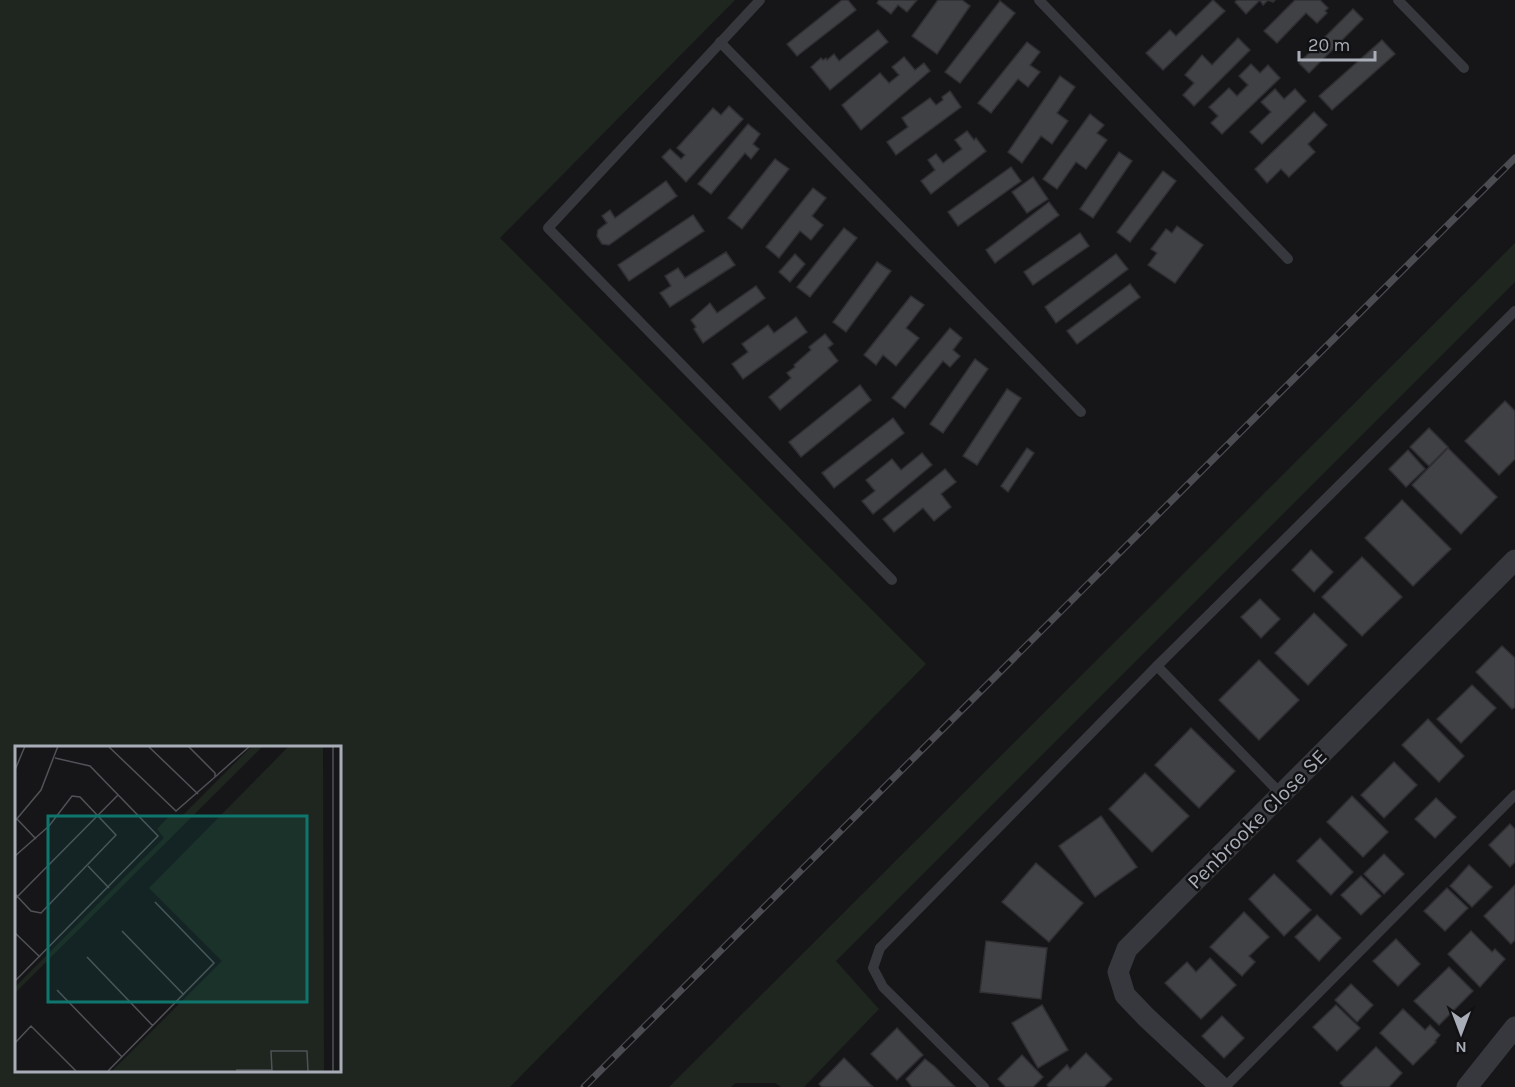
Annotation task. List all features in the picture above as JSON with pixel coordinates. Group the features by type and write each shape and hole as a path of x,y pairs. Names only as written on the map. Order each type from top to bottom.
{"street":[{"name":"Penbrooke Close SE","path":"1223,1087 1125,995 1118,972 1127,949 1515,560"},
{"path":"1467,1087 1515,1027"}],"lane":[{"path":"760,0 548,228 892,580"},
{"path":"1039,0 1288,259"},
{"path":"1398,0 1464,68"},
{"path":"720,42 1081,412"},
{"path":"984,1087 883,987 873,968 880,948 1157,666 1515,311"},
{"path":"1157,666 1281,794"},
{"path":"1223,1087 1515,795"}],"shaded area":[{"path":"0,0 735,0 500,238 926,664 510,1087 0,1087"},
{"path":"1515,243 1515,282 836,961 879,1009 804,1087 781,1087 775,1083 736,1083 731,1087 669,1087"}],"building":[{"path":"842,0 848,0 856,10 797,56 787,44"},
{"path":"879,0 917,0 907,12 898,5 891,14 877,3"},
{"path":"938,0 962,0 970,6 937,54 912,36"},
{"path":"1213,0 1225,11 1163,70 1146,53 1170,30 1176,36"},
{"path":"1237,0 1260,0 1246,14 1235,2"},
{"path":"1295,0 1320,0 1328,8 1325,11 1327,13 1317,23 1306,13 1277,43 1264,31"},
{"path":"1000,1 1015,13 960,83 945,72"},
{"path":"1353,9 1363,19 1309,73 1299,63"},
{"path":"878,30 888,42 830,90 811,67 821,58 827,60 834,54 839,61"},
{"path":"1238,38 1250,50 1194,106 1183,95 1194,83 1185,75 1202,55 1212,65"},
{"path":"1382,40 1395,54 1332,110 1319,96"},
{"path":"1027,42 1040,52 1030,65 1040,72 1028,87 1018,79 991,113 978,103"},
{"path":"904,57 915,70 924,63 930,71 861,130 842,105 880,73 889,83 899,75 892,67"},
{"path":"1251,64 1260,73 1268,65 1280,78 1222,134 1211,123 1218,116 1209,107 1229,88 1237,96 1248,85 1239,76"},
{"path":"1060,76 1075,87 1057,113 1068,121 1052,144 1041,136 1022,163 1008,152"},
{"path":"1275,89 1284,99 1295,89 1306,101 1262,144 1250,132 1271,112 1261,102"},
{"path":"950,91 961,107 896,155 887,142 908,127 902,118 930,98 936,105"},
{"path":"729,106 743,119 686,182 662,157 670,149 681,159 685,155 677,148 713,108 721,115"},
{"path":"1314,112 1327,125 1308,144 1315,152 1289,177 1281,169 1267,183 1255,169"},
{"path":"1090,114 1104,125 1097,133 1107,140 1086,169 1076,162 1057,189 1043,179"},
{"path":"748,124 760,134 753,144 759,149 751,159 745,153 711,194 698,184"},
{"path":"967,131 986,151 931,194 921,181 935,170 928,160 936,154 943,163 962,149 955,140"},
{"path":"1119,152 1132,161 1093,218 1080,209"},
{"path":"775,159 789,169 742,229 728,218"},
{"path":"1011,167 1021,181 958,226 948,212"},
{"path":"1163,171 1176,181 1130,242 1117,232"},
{"path":"1033,177 1048,199 1027,213 1012,192"},
{"path":"666,181 677,196 609,245 602,244 597,236 598,230 607,223 602,216 610,210 615,218"},
{"path":"813,188 826,198 812,216 823,225 811,240 800,231 779,258 766,247"},
{"path":"1049,202 1059,215 995,263 986,250"},
{"path":"693,215 704,231 629,281 618,265"},
{"path":"1177,226 1203,245 1175,283 1148,265 1157,253 1151,249 1166,229 1172,233"},
{"path":"844,228 857,238 810,297 797,287"},
{"path":"1080,233 1089,246 1033,285 1024,272"},
{"path":"726,252 735,265 670,307 660,293 671,286 665,276 678,268 685,278"},
{"path":"795,254 805,264 790,282 779,272"},
{"path":"1116,254 1128,269 1056,323 1045,307"},
{"path":"877,262 891,271 846,332 833,322"},
{"path":"1130,284 1140,297 1077,344 1067,331"},
{"path":"756,286 765,298 703,343 691,320 710,303 717,313"},
{"path":"911,296 924,305 906,328 919,338 896,366 883,355 876,365 864,355"},
{"path":"796,317 807,332 743,379 732,364 748,352 742,344 768,325 774,333"},
{"path":"950,328 962,338 953,350 960,356 950,367 943,361 905,408 892,398"},
{"path":"825,334 833,344 828,348 838,361 780,410 769,397 791,378 787,373 811,350 809,347"},
{"path":"975,359 988,369 943,433 930,424"},
{"path":"860,385 871,400 801,457 789,442"},
{"path":"1007,389 1021,398 977,465 963,456"},
{"path":"1505,401 1515,411 1515,459 1499,475 1465,441"},
{"path":"893,418 904,433 834,488 822,473"},
{"path":"1429,428 1448,447 1429,466 1410,447"},
{"path":"1027,448 1034,453 1008,492 1001,486"},
{"path":"1448,448 1497,497 1461,534 1412,485"},
{"path":"1408,450 1425,469 1406,487 1389,469"},
{"path":"922,453 932,465 873,514 862,501 875,491 866,480 892,459 901,470"},
{"path":"945,469 956,482 941,494 951,507 934,521 923,508 894,532 883,519"},
{"path":"1402,500 1451,549 1413,586 1365,538"},
{"path":"1311,550 1333,572 1314,592 1292,570"},
{"path":"1362,557 1402,597 1362,636 1322,597"},
{"path":"1260,599 1280,619 1261,638 1241,617"},
{"path":"1314,613 1347,645 1308,685 1275,653"},
{"path":"1502,646 1515,658 1515,707 1512,709 1476,672"},
{"path":"1259,660 1299,700 1259,740 1219,700"},
{"path":"1472,685 1496,708 1461,743 1437,719"},
{"path":"1428,719 1464,756 1439,782 1402,745"},
{"path":"1191,728 1235,771 1199,808 1155,765"},
{"path":"1394,762 1417,785 1384,818 1361,795"},
{"path":"1145,773 1189,816 1152,852 1109,809"},
{"path":"1352,796 1388,832 1363,857 1327,822"},
{"path":"1436,798 1456,817 1435,838 1415,819"},
{"path":"1101,816 1137,867 1095,897 1059,846"},
{"path":"1510,824 1515,829 1515,862 1510,867 1489,845"},
{"path":"1320,838 1353,872 1331,895 1297,861"},
{"path":"1384,854 1404,874 1384,894 1364,874"},
{"path":"1036,863 1083,903 1049,942 1002,902"},
{"path":"1469,865 1492,887 1472,907 1450,886"},
{"path":"1274,874 1311,910 1284,936 1249,899"},
{"path":"1361,876 1381,896 1361,915 1341,895"},
{"path":"1515,885 1515,940 1511,944 1484,916"},
{"path":"1447,888 1468,908 1445,931 1424,911"},
{"path":"1244,912 1269,937 1249,956 1255,962 1242,976 1210,947"},
{"path":"1317,915 1341,938 1319,961 1295,937"},
{"path":"1471,931 1492,952 1495,949 1505,959 1480,987 1448,954"},
{"path":"1396,939 1420,964 1398,986 1373,961"},
{"path":"986,941 1047,948 1041,999 980,992"},
{"path":"1210,958 1236,985 1201,1019 1165,983 1187,962 1196,972"},
{"path":"1449,967 1473,991 1439,1025 1414,1001"},
{"path":"1351,984 1373,1005 1357,1022 1335,1000"},
{"path":"1042,1005 1068,1050 1038,1068 1012,1023"},
{"path":"1336,1005 1360,1028 1337,1051 1313,1027"},
{"path":"1403,1009 1425,1030 1430,1025 1440,1035 1413,1065 1380,1033"},
{"path":"1222,1016 1244,1038 1224,1058 1202,1036"},
{"path":"897,1028 923,1055 897,1080 871,1054"},
{"path":"1376,1047 1402,1073 1389,1087 1344,1087 1340,1083"},
{"path":"1086,1053 1112,1079 1104,1087 1049,1087 1047,1085 1067,1065 1070,1069"},
{"path":"1022,1055 1043,1077 1033,1087 1006,1087 998,1079"},
{"path":"844,1058 873,1087 822,1087 819,1084"},
{"path":"925,1059 955,1087 912,1087 906,1079"}],"railway":[{"path":"584,1087 1515,158"}]}
